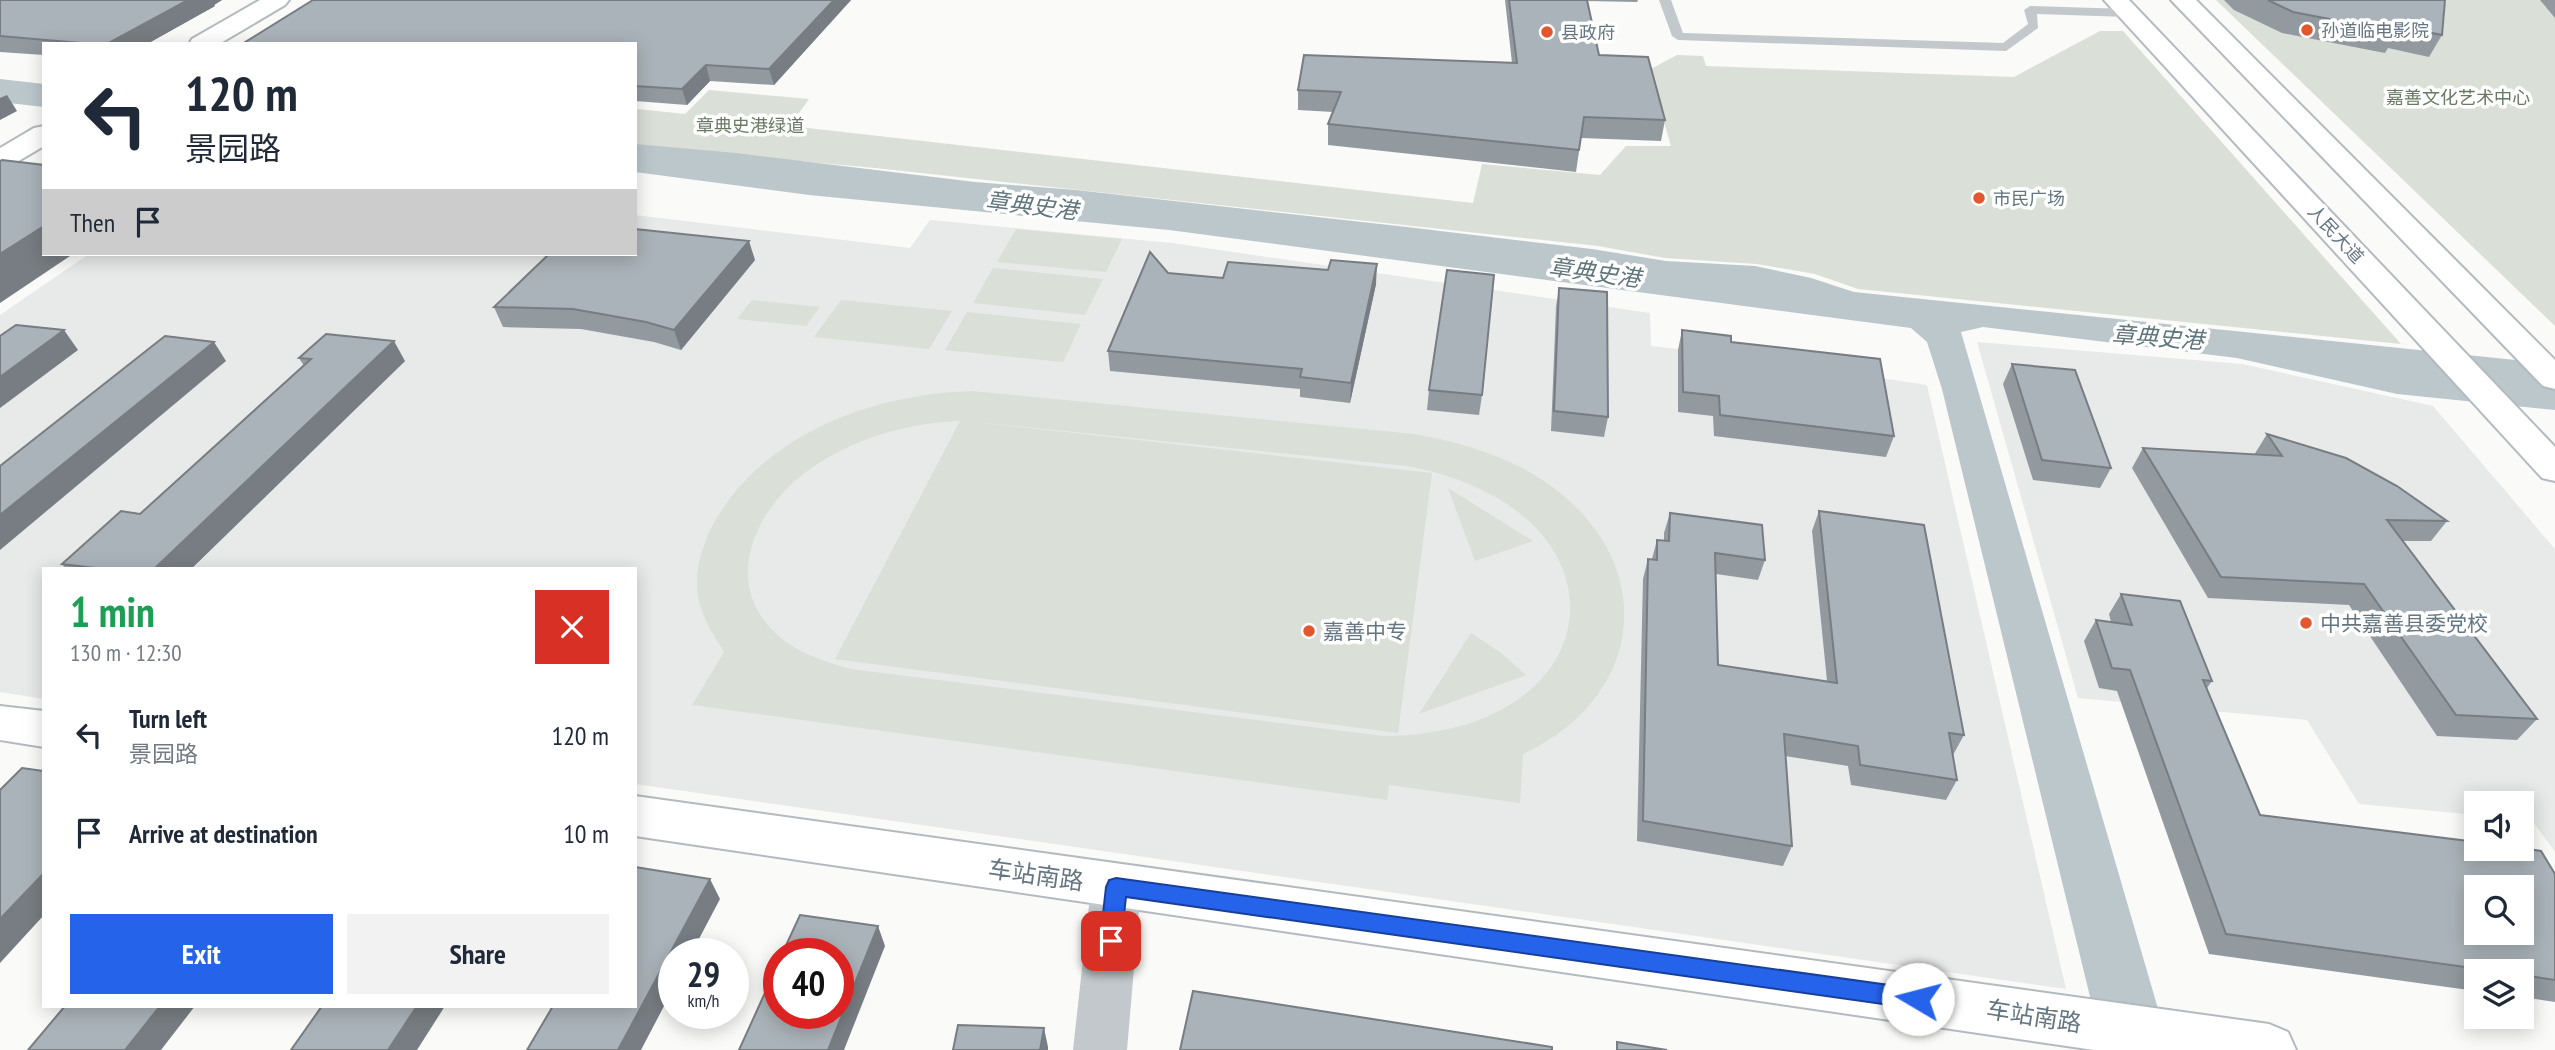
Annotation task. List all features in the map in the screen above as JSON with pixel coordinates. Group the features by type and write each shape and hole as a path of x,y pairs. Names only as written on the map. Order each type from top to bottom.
{"main road":[{"path":"177,42 250,0"},
{"path":"204,42 276,0"},
{"path":"2183,0 2555,379"},
{"name":"人民大道","path":"2122,7 2555,469"},
{"path":"0,142 40,126"},
{"path":"0,160 40,126"},
{"path":"0,723 42,729"},
{"name":"车站南路","path":"637,816 2269,1050"}],"street":[{"path":"1100,1050 1116,887"}],"lane":[{"path":"1665,0 1678,36 2006,47 2034,25 2027,5 2122,7"}],"shaded area":[{"name":"嘉善中专","path":"637,215 910,248 930,220 1172,243 1650,313 1651,346 1738,356 1927,385 2066,989 637,784 637,567 42,567 42,699 0,692 0,315 86,256 637,256"},
{"name":"中共嘉善县委党校","path":"1977,342 2242,364 2433,406 2555,549 2555,852 2534,823 2534,791 2464,791 2464,814 2359,804 2307,720 2078,698"}],"green space":[{"name":"嘉善文化艺术中心","path":"2216,0 2555,0 2555,326"},
{"name":"市民广场","path":"2100,31 2123,31 2401,344 1858,289 1815,274 1757,264 1665,258 1598,246 875,168 637,146 638,109 685,114 709,90 809,99 790,126 1473,203 1482,164 1600,175 1626,146 1671,146 1649,70 1677,55 1703,56 1706,66 2014,77"},
{"path":"1016,229 1122,239 1106,272 997,262"},
{"path":"993,268 1103,279 1085,315 973,303"},
{"path":"752,300 820,307 806,326 737,319"},
{"path":"841,300 952,311 929,349 814,337"},
{"path":"967,312 1081,324 1063,362 945,350"},
{"path":"972,391 1414,434 1448,441 1498,457 1544,481 1581,513 1607,548 1621,586 1624,625 1615,662 1596,697 1565,729 1523,754 1520,803 1389,785 1387,800 692,705 724,652 700,605 697,584 699,563 709,532 735,492 762,465 792,442 825,424 860,410 935,394","holes":["960,421 835,659 1398,733 1432,474 1482,490 1534,526 1563,570 1570,617 1555,661 1518,699 1461,726 1383,736 850,669 806,653 782,639 763,618 752,596 748,573 751,549 760,526 790,485 810,469 845,449 882,434 920,425","967,421 1407,466 1427,472"]},
{"path":"1448,488 1533,541 1475,561"},
{"path":"1471,633 1501,653 1526,675 1419,714"}],"water":[{"path":"0,79 42,84 42,107 0,102"},
{"name":"章典史港","path":"637,144 1407,227 1592,249 1666,261 1755,266 1811,278 1854,292 2555,364 2555,410 2397,394 2237,358 1983,327 1961,332 2170,1050 2103,1050 1942,389 1927,342 1911,328 1169,230 809,195 637,172"}],"building":[{"path":"0,0 188,0 111,42 69,42 0,36"},
{"path":"313,0 834,0 769,69 706,65 682,89 637,86 637,42 245,42"},
{"path":"1509,0 1587,0 1599,55 1648,57 1665,120 1584,117 1579,150 1328,124 1341,92 1298,90 1304,55 1517,63"},
{"path":"2268,0 2445,0 2442,35 2398,26 2397,32 2293,12"},
{"path":"0,161 42,165 42,227 0,254"},
{"path":"637,229 749,241 674,330 646,322 573,309 494,307 547,256 637,256"},
{"path":"1150,252 1168,273 1223,278 1228,262 1328,270 1331,260 1377,264 1351,383 1300,377 1302,369 1108,351"},
{"path":"1447,270 1494,275 1482,395 1429,390"},
{"path":"1559,288 1607,292 1608,417 1554,411"},
{"path":"16,325 64,330 0,377 0,336"},
{"path":"1682,330 1731,336 1731,342 1880,359 1894,436 1720,415 1719,396 1683,392"},
{"path":"326,334 394,341 156,567 87,567 62,564 121,511 140,514 311,359 299,358"},
{"path":"165,336 214,342 0,515 0,466"},
{"path":"2012,364 2075,370 2111,468 2042,460"},
{"path":"2267,434 2346,458 2397,486 2447,521 2387,520 2537,719 2456,715 2364,584 2221,577 2143,448 2282,456"},
{"path":"1819,511 1924,525 1964,735 1949,733 1957,780 1860,765 1858,746 1784,734 1792,846 1643,821 1648,559 1657,560 1657,540 1669,541 1670,513 1762,525 1765,560 1715,553 1718,665 1837,683"},
{"path":"2121,594 2180,601 2212,681 2203,680 2260,815 2464,840 2464,861 2534,861 2534,850 2541,851 2555,874 2555,980 2534,977 2534,959 2464,959 2464,967 2226,934 2130,670 2112,668 2096,620 2132,625"},
{"path":"22,768 42,771 42,875 0,919 0,790"},
{"path":"637,867 710,879 678,938 658,938 658,976 618,1050 527,1050 552,1008 637,1008"},
{"path":"800,915 878,926 854,986 854,938 789,938"},
{"path":"1193,991 1552,1047 1552,1050 1180,1050"},
{"path":"763,997 763,1029 836,1029 828,1050 739,1050"},
{"path":"63,1008 158,1008 125,1050 28,1050"},
{"path":"321,1008 416,1008 388,1050 291,1050"},
{"path":"958,1025 1044,1028 1040,1050 953,1050"},
{"path":"1617,1042 1667,1050 1617,1050"}],"place":[{"name":"孙道临电影院","path":"2307,30"},
{"name":"县政府","path":"1547,32"},
{"name":"市民广场","path":"1979,198"},
{"name":"中共嘉善县委党校","path":"2306,623"},
{"name":"嘉善中专","path":"1309,631"}],"route":[{"path":"1111,941 1116,887 1918,999"}],"park label":[{"name":"章典史港绿道","path":"750,125"}]}
